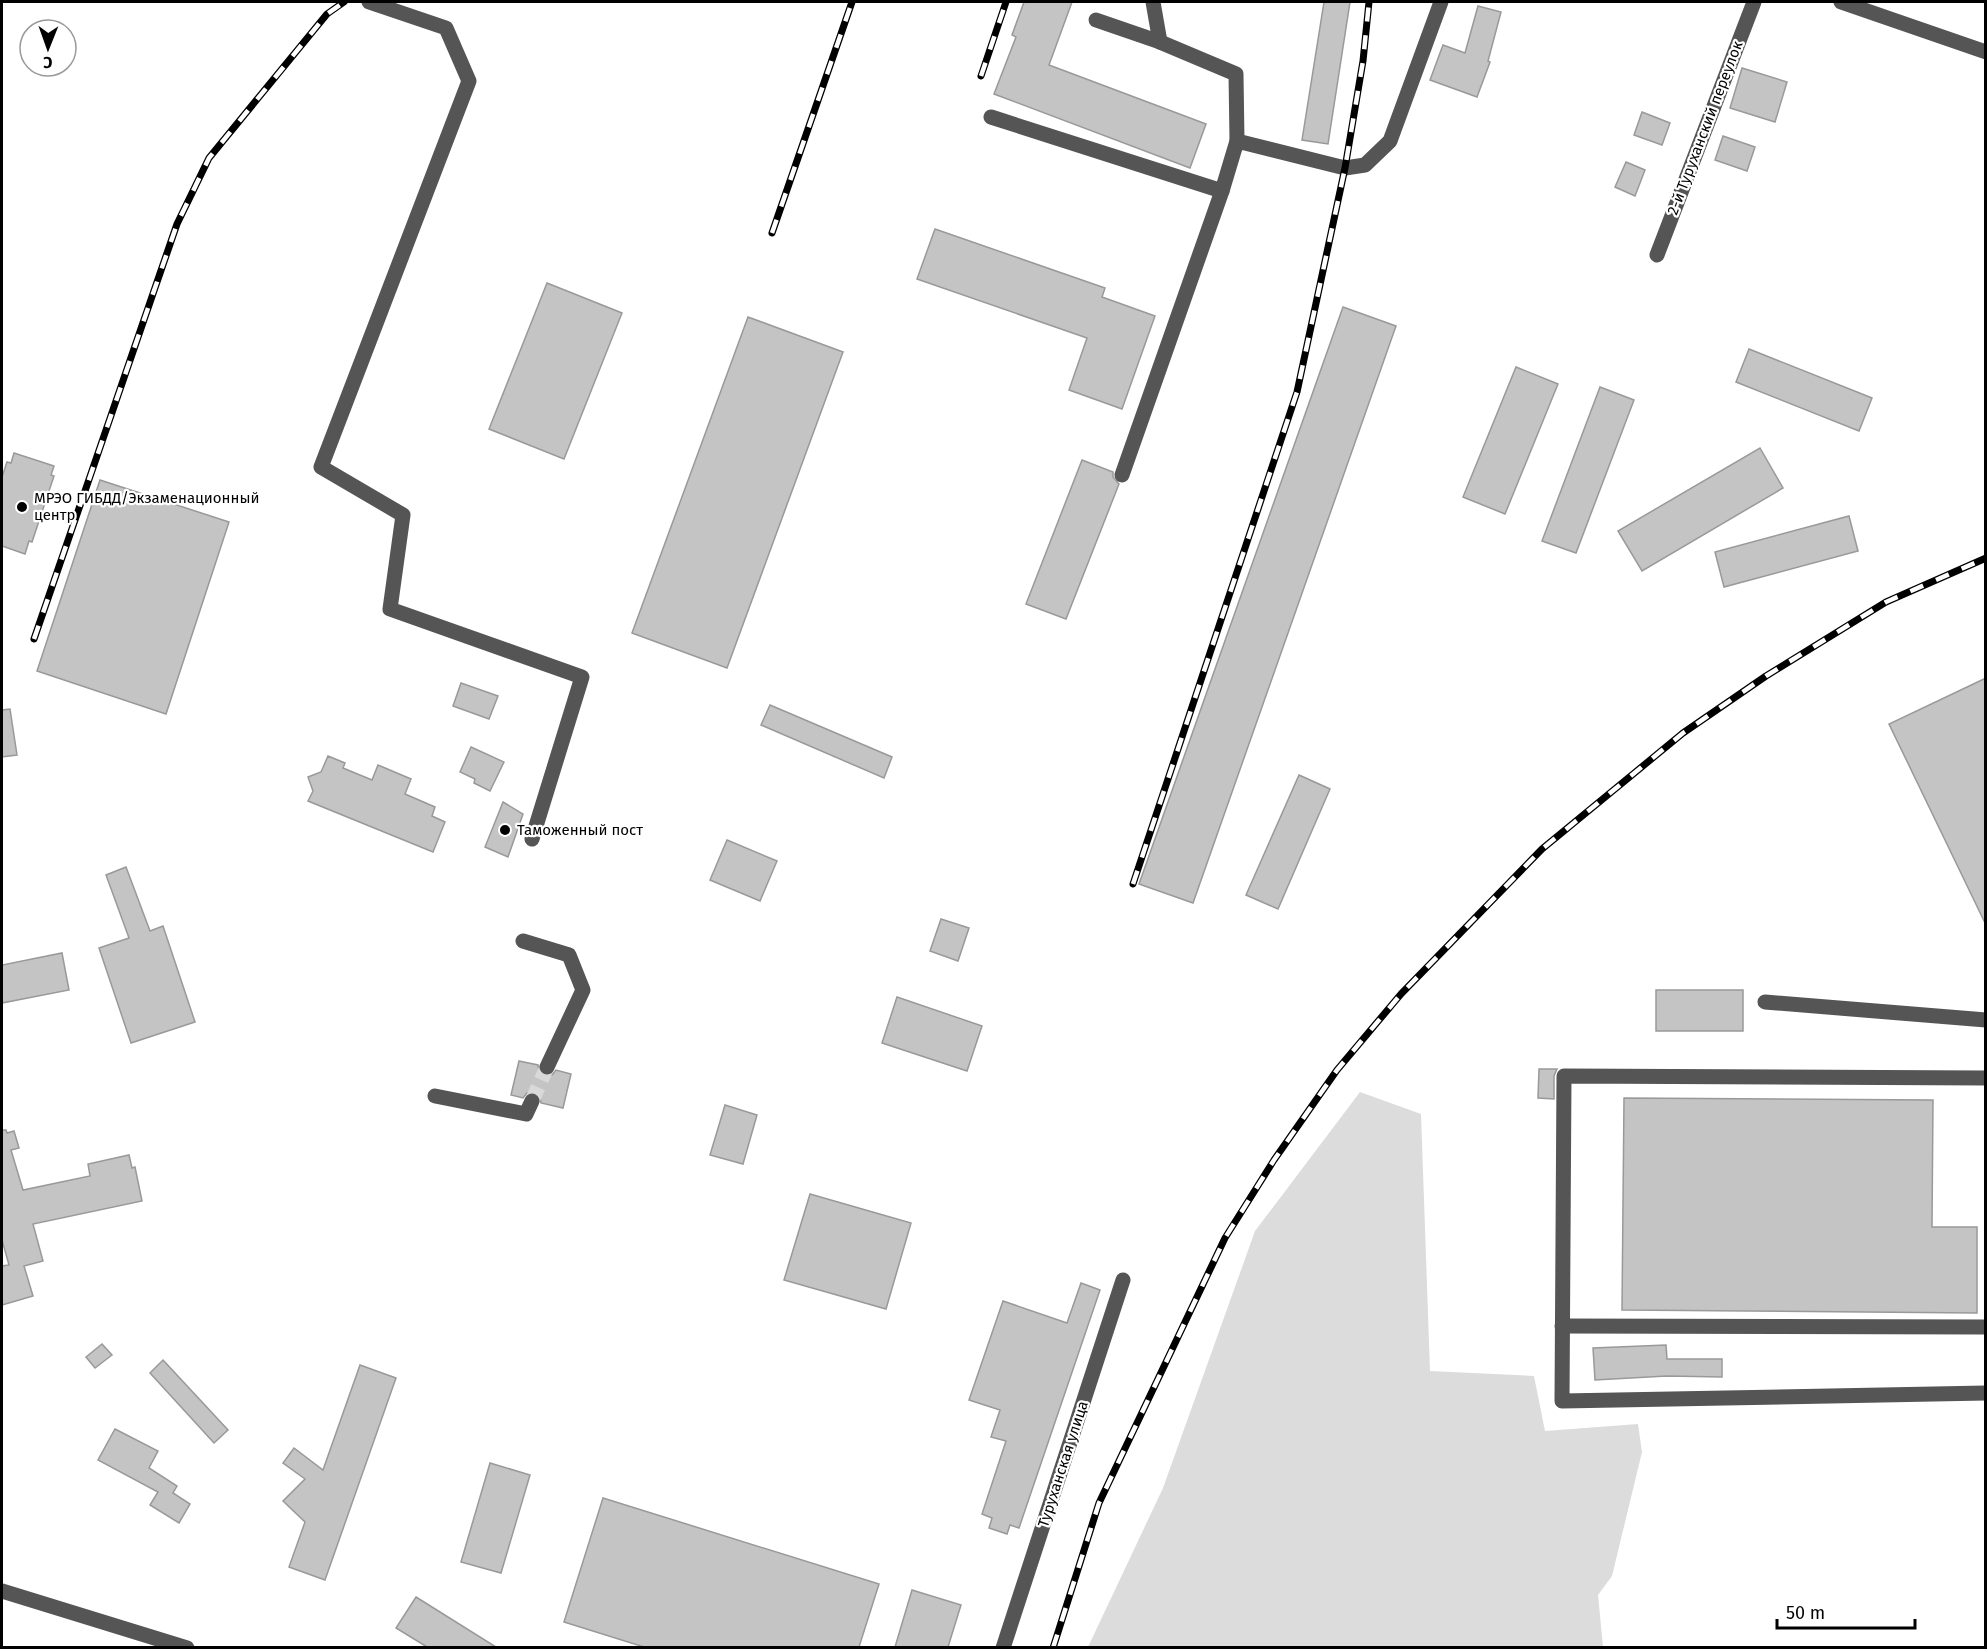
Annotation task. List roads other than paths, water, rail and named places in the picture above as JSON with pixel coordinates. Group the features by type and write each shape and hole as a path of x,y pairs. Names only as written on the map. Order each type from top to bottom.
{"street":[{"path":"369,2 446,27 469,81 321,467 403,515 390,609 582,677 532,839"},
{"path":"1153,2 1160,42"},
{"path":"1237,141 1345,168 1365,165 1390,141 1441,2"},
{"name":"2-й Туруханский переулок","path":"1657,255 1754,2"},
{"path":"1841,2 1986,52"},
{"path":"1096,20 1160,42 1236,74 1237,141 1222,191 1122,475"},
{"path":"991,117 1222,191"},
{"path":"523,940 569,955 583,990 547,1067"},
{"path":"1765,1002 1986,1020"},
{"path":"1986,1078 1564,1076 1562,1401 1986,1393"},
{"path":"435,1096 526,1114 532,1101"},
{"name":"Туруханская улица","path":"1004,1647 1123,1280"},
{"path":"1562,1326 1986,1327"},
{"path":"2,1591 186,1647"}],"tunnel":[{"path":"532,1101 547,1067"}],"railway":[{"path":"34,639 177,224 209,158 327,14 344,2"},
{"path":"772,233 852,2"},
{"path":"981,76 1006,2"},
{"path":"1133,884 1297,392 1345,168 1363,61 1369,2"},
{"path":"1053,1648 1099,1503 1225,1238 1274,1160 1337,1070 1401,994 1542,849 1683,733 1766,676 1886,602 1986,558"}],"place":[{"name":"МРЭО ГИБДД/Экзаменационный центр","path":"22,507"},
{"name":"Таможенный пост","path":"505,830"}]}
